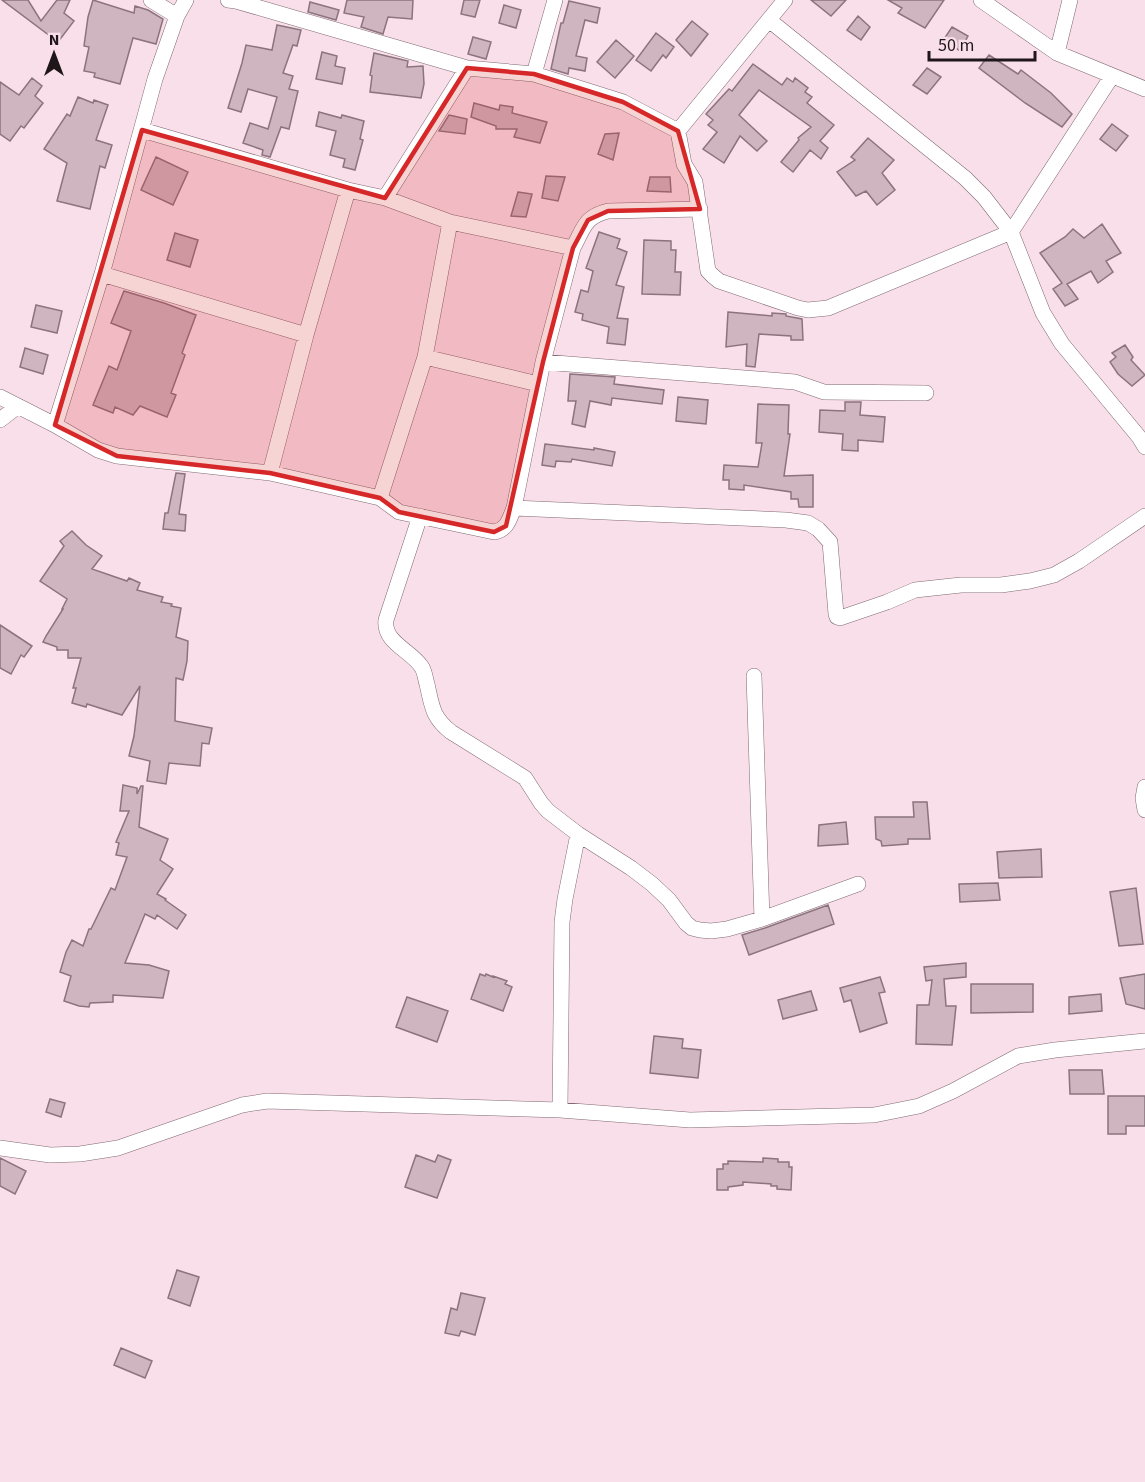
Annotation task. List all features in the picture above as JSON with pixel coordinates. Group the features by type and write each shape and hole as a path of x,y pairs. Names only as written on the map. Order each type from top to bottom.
{"street":[{"path":"151,0 177,16"},
{"path":"55,425 102,274 155,79 177,16 186,0"},
{"path":"234,0 467,68 534,74 623,102 678,131"},
{"path":"534,74 555,0"},
{"path":"785,0 678,131 684,164 695,182 708,271 719,281 808,310 828,308 1011,232 1112,76"},
{"path":"981,0 1057,53 1145,89"},
{"path":"1057,53 1070,0"},
{"path":"769,20 965,178 984,197 1011,232 1043,313 1062,344 1145,447"},
{"path":"385,198 467,68"},
{"path":"142,130 348,190 385,198 450,222 573,248"},
{"path":"270,473 306,335 348,190"},
{"path":"0,397 98,450 117,456 270,473 380,498 399,512 494,532 501,531 506,526 514,508 538,384 573,248 588,220 595,214 608,211 700,209"},
{"path":"380,498 426,357 450,222"},
{"path":"102,274 306,335"},
{"path":"426,357 538,384"},
{"path":"543,362 795,382 824,392 926,393"},
{"path":"0,420 18,406"},
{"path":"514,508 786,520 808,523 818,529 830,542 836,614 840,618 915,590 961,585 1001,585 1054,575 1145,516"},
{"path":"420,516 385,627 386,632 422,667 433,711 441,725 525,778 548,810 578,834 652,884 669,900 692,928 711,931 728,929 858,884"},
{"path":"754,676 762,919"},
{"path":"1145,787 1143,798 1145,810"},
{"path":"560,1110 562,922 578,834"},
{"path":"0,1148 50,1155 80,1154 118,1148 242,1105 267,1101 560,1110 690,1120 874,1115 919,1106 953,1091 1018,1056 1145,1041"}],"highlighted area":[{"path":"467,68 534,74 623,102 678,131 700,209 608,211 588,220 573,248 543,362 506,526 494,532 399,512 380,498 270,473 117,456 55,425 142,130 385,198"}],"building":[{"path":"2,0 28,0 41,21 57,0 70,0 64,13 74,21 58,42"},
{"path":"93,0 134,13 135,6 148,10 163,19 156,44 133,38 120,84 94,77 95,73 84,71 89,47 84,46"},
{"path":"347,0 413,0 412,19 388,17 383,34 361,27 364,17 344,13"},
{"path":"464,0 480,0 475,17 461,14"},
{"path":"811,0 846,0 831,16"},
{"path":"888,0 944,0 925,28 898,13 902,8"},
{"path":"569,1 600,8 597,23 585,20 576,56 587,58 585,71 569,68 568,74 551,69 561,23 563,23"},
{"path":"310,2 339,10 336,20 308,12"},
{"path":"504,5 521,10 516,28 499,23"},
{"path":"858,16 870,27 861,40 847,30"},
{"path":"692,21 708,34 691,56 676,40"},
{"path":"277,25 301,30 297,46 293,45 283,73 293,76 289,89 298,91 289,129 281,127 270,157 262,155 263,150 243,143 250,123 268,129 277,97 248,89 241,112 228,108 246,45 272,50"},
{"path":"952,27 968,36 960,51 944,39"},
{"path":"656,33 674,47 666,58 663,55 651,71 636,60"},
{"path":"473,37 491,42 486,59 468,54"},
{"path":"616,40 634,56 615,78 597,62"},
{"path":"322,52 337,56 335,66 345,68 342,84 316,79"},
{"path":"374,53 408,61 407,67 423,66 424,84 421,98 370,92"},
{"path":"989,55 1018,74 1021,70 1051,93 1072,114 1062,127 1025,103 979,68"},
{"path":"753,64 782,85 787,78 793,82 795,78 808,88 805,92 812,97 807,103 834,125 820,141 828,148 821,159 810,150 793,172 781,162 799,140 798,138 811,127 759,90 739,115 767,141 757,151 740,136 724,163 703,149 717,132 708,125 713,120 706,114 729,89 732,91"},
{"path":"927,68 941,77 927,94 913,85"},
{"path":"32,78 42,86 35,96 43,103 24,128 21,126 10,141 0,134 0,82 19,95"},
{"path":"78,97 93,103 94,100 108,105 96,140 112,145 105,168 100,166 90,209 57,201 67,163 44,149 67,114 70,116"},
{"path":"474,103 499,110 500,105 513,107 512,113 547,122 540,143 514,137 517,129 496,129 496,126 471,117"},
{"path":"319,112 364,121 360,139 363,140 355,170 343,167 345,159 330,155 336,131 316,126"},
{"path":"449,115 467,119 465,134 439,131"},
{"path":"1112,124 1128,136 1116,151 1100,139"},
{"path":"619,133 613,160 598,154 605,134"},
{"path":"868,138 894,160 882,173 895,190 877,205 866,191 856,196 837,172 855,160 851,157"},
{"path":"156,157 188,172 173,205 141,190"},
{"path":"546,176 565,177 558,201 542,198"},
{"path":"650,177 670,177 671,192 647,191"},
{"path":"518,192 532,194 526,217 511,216"},
{"path":"1102,224 1121,253 1106,261 1113,272 1098,283 1091,271 1067,284 1078,299 1065,306 1053,289 1062,283 1040,253 1073,229 1084,238"},
{"path":"599,232 620,239 617,248 627,252 616,285 624,287 617,318 628,319 625,345 607,343 609,327 582,320 583,314 575,312 581,290 588,292 593,271 586,268"},
{"path":"175,233 198,240 190,267 167,260"},
{"path":"644,240 671,241 671,250 676,250 675,272 681,272 680,295 642,294"},
{"path":"124,291 196,315 182,353 185,355 171,393 176,395 167,417 140,406 133,415 115,407 113,413 93,405 109,366 117,370 131,331 111,323"},
{"path":"36,305 62,311 57,333 31,327"},
{"path":"728,312 772,316 772,313 786,314 786,316 802,319 803,340 791,340 791,336 759,334 755,367 746,366 747,344 726,347"},
{"path":"1125,345 1133,357 1131,360 1145,375 1132,386 1118,374 1110,362 1116,357 1112,353"},
{"path":"25,348 48,355 43,374 20,367"},
{"path":"570,374 615,377 614,384 664,390 662,404 612,398 611,405 590,401 585,427 572,424 576,401 568,401"},
{"path":"678,397 708,400 706,424 676,421"},
{"path":"845,402 861,402 860,415 885,417 883,442 858,440 858,451 842,450 843,434 819,432 820,410 845,411"},
{"path":"758,404 789,405 788,434 790,434 784,476 813,475 813,507 799,507 798,499 791,499 791,492 744,485 744,490 729,489 729,480 723,480 724,465 758,467 762,443 756,443"},
{"path":"545,444 615,452 612,466 572,459 571,462 556,461 555,467 542,465"},
{"path":"176,473 185,474 179,514 186,515 185,531 163,529"},
{"path":"72,531 102,556 92,569 127,581 129,578 140,583 137,590 163,597 161,602 181,608 176,637 188,641 187,661 183,680 176,678 175,721 212,728 209,744 202,743 200,766 169,763 166,784 147,781 150,761 129,756 134,736 140,686 122,715 87,704 86,707 72,703 76,688 73,688 81,658 68,658 68,650 57,650 57,647 43,642 67,599 40,581 64,546 60,541"},
{"path":"0,625 32,646 24,657 21,655 11,674 0,668"},
{"path":"123,785 137,788 137,794 143,786 139,827 168,839 160,860 173,869 157,894 186,915 177,929 157,915 155,919 145,914 125,963 149,965 169,971 163,998 113,995 113,1002 90,1003 89,1007 79,1006 64,1001 71,976 60,972 72,940 83,946 89,929 111,888 115,890 127,857 116,855 119,843 116,842 129,811 120,811"},
{"path":"913,802 927,802 930,839 908,839 908,844 882,846 881,841 876,839 875,817 914,817"},
{"path":"846,822 848,844 818,846 819,825"},
{"path":"1041,849 1042,877 999,878 997,852"},
{"path":"998,883 1000,900 960,902 959,884"},
{"path":"1136,888 1143,944 1119,946 1110,892"},
{"path":"828,905 834,924 749,955 742,935"},
{"path":"966,963 966,977 944,979 946,1006 956,1006 952,1045 916,1044 917,1005 929,1005 932,980 926,981 924,967"},
{"path":"480,974 507,981 505,984 512,987 503,1011 471,999"},
{"path":"1145,974 1145,1009 1126,1004 1120,978"},
{"path":"880,977 885,992 879,993 887,1023 860,1032 851,1000 844,1002 840,988"},
{"path":"971,984 1033,984 1033,1012 971,1013"},
{"path":"811,991 817,1010 783,1019 778,1000"},
{"path":"1101,994 1102,1011 1069,1014 1069,997"},
{"path":"407,997 448,1011 437,1042 396,1027"},
{"path":"654,1036 683,1039 682,1048 701,1050 698,1078 650,1073"},
{"path":"1069,1070 1102,1070 1104,1094 1070,1094"},
{"path":"1108,1096 1145,1096 1145,1126 1126,1126 1126,1134 1108,1134"},
{"path":"50,1099 65,1103 61,1117 46,1112"},
{"path":"416,1155 435,1162 438,1155 451,1160 437,1198 405,1187"},
{"path":"0,1158 26,1171 15,1194 0,1186"},
{"path":"763,1158 789,1162 789,1167 792,1167 791,1190 777,1189 777,1186 771,1186 771,1184 743,1182 743,1185 728,1187 728,1190 717,1190 717,1169 723,1169 723,1164 728,1164 728,1161 763,1162"},
{"path":"177,1270 199,1277 190,1306 168,1298"},
{"path":"461,1293 485,1298 475,1335 461,1331 459,1336 445,1333 451,1308 457,1310"},
{"path":"121,1348 152,1361 145,1378 114,1365"}]}
